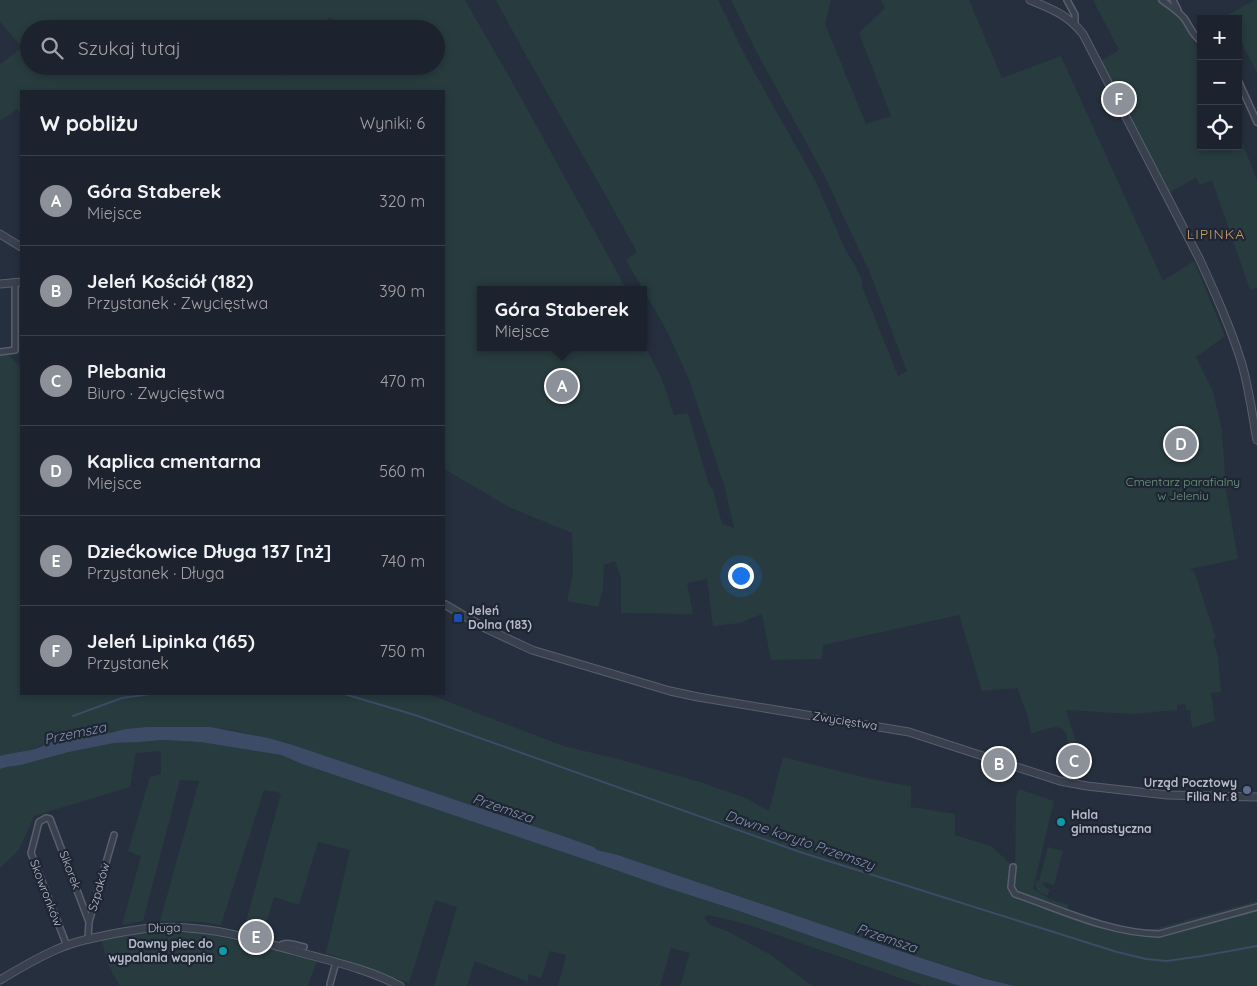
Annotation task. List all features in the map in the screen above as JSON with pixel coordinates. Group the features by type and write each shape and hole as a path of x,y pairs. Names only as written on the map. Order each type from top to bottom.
{"street":[{"path":"1030,0 1062,14 1075,24 1083,34 1212,286 1241,361 1248,388 1257,440"},
{"path":"1067,0 1074,15 1075,24"},
{"path":"1162,0 1180,13"},
{"path":"1173,0 1197,37"},
{"path":"1242,89 1257,122"},
{"path":"0,234 20,246"},
{"path":"0,284 18,282 15,350 0,352"},
{"name":"Zwycięstwa","path":"445,605 487,629 532,650 670,691 827,719 903,730 1060,780 1087,786 1167,795 1257,796"},
{"name":"Skowronków","path":"50,819 46,818 39,822 31,853 67,946"},
{"name":"Sikorek","path":"50,819 89,922"},
{"name":"Szpaków","path":"88,939 89,922 114,835"},
{"path":"1013,867 1011,887 1015,894 1107,927 1143,934 1159,934 1257,907"},
{"name":"Długa","path":"0,980 27,964 88,939 140,928 172,927 228,933 336,962 400,986"},
{"name":"Długa","path":"278,946 281,943 286,943 304,947"},
{"path":"330,984 336,962"}],"green space":[{"name":"Cmentarz parafialny w Jeleniu","path":"0,0 465,0 625,286 477,286 477,351 647,350 662,379 674,415 688,413 722,524 734,528 725,488 690,382 667,331 647,296 647,286 641,286 626,260 637,252 496,0 718,0 747,59 816,182 845,249 862,280 862,286 898,376 907,371 871,275 823,173 757,53 731,0 831,0 825,24 866,124 891,116 859,33 885,8 881,0 969,0 1002,78 1061,56 1163,281 1194,261 1225,336 1196,357 1213,391 1222,430 1226,490 1238,559 1190,569 1194,571 1216,638 1213,640 1218,656 1221,692 1211,693 1215,721 1192,728 1190,710 1186,710 1185,704 1177,705 1177,710 1132,714 1066,710 1078,748 1068,746 1065,731 1061,728 1050,728 1031,734 1027,713 1017,688 982,691 959,615 823,645 822,659 771,660 762,614 740,623 713,626 707,579 687,583 693,614 621,613 621,577 615,561 604,565 603,589 598,607 567,601 573,572 572,533 511,508 445,470 445,90 20,90 20,114 17,109 0,121 0,63 20,49 20,75 445,75 445,20 333,20 330,17 327,20 20,20 20,45 0,22"},
{"path":"1093,0 1158,0 1179,16 1192,37 1197,46 1197,150 1242,150 1242,142 1257,180 1257,287 1250,290 1212,180 1200,185 1196,178 1168,193 1101,61 1119,50"},
{"path":"1257,0 1257,73 1242,44 1242,15 1227,15"},
{"path":"9,355 20,367 20,695 431,695 563,746 697,781 746,798 769,811 783,757 875,780 911,786 911,807 955,814 955,835 991,846 1015,868 1016,797 1019,789 1054,801 1033,889 1050,899 1068,905 1068,909 1127,929 1150,930 1257,901 1257,986 1015,986 991,980 618,855 597,850 594,847 560,835 293,745 237,731 211,727 146,727 125,729 110,733 90,734 56,740 31,750 0,756 0,356"},
{"path":"163,740 200,742 281,755 302,764 960,986 923,986 746,924 708,915 704,918 711,925 729,932 771,955 812,986 680,986 690,953 671,948 660,986 558,986 566,955 550,951 541,978 529,974 526,986 526,981 475,961 467,986 434,986 457,907 435,900 409,983 326,953 350,850 318,842 299,905 274,897 263,934 243,932 281,794 264,790 221,925 201,922 160,921 199,781 180,780 143,921 122,925 141,856 128,851 150,777 161,774 161,751 136,753 130,787 34,816 19,850 0,868 0,769 114,742"},
{"path":"1048,847 1063,851 1054,885 1043,882 1044,886 1050,890 1047,896 1038,891 1035,886 1036,880 1039,881"},
{"path":"142,933 203,933 317,961 308,986 120,986 109,967 101,938"}],"water":[{"path":"146,727 211,727 293,745 560,835 594,847 597,850 618,855 986,979 1015,986 960,986 915,972 302,764 281,755 200,742 163,740 114,743 0,769 0,756 34,749 63,738"}],"waterway":[{"name":"Dawne koryto Przemszy","path":"73,716 122,698 144,695"},
{"name":"Dawne koryto Przemszy","path":"347,695 415,715 800,852 1117,952 1146,959 1167,961 1257,946"}],"place":[{"name":"Jeleń Lipinka (165)","path":"1119,99"},
{"name":"Góra Staberek","path":"562,386"},
{"name":"Kaplica cmentarna","path":"1181,444"},
{"name":"Jeleń Dolna (183)","path":"458,618"},
{"name":"Plebania","path":"1074,761"},
{"name":"Jeleń Kościół (182)","path":"999,764"},
{"name":"Urząd Pocztowy Filia Nr 8","path":"1247,790"},
{"name":"Hala gimnastyczna","path":"1061,822"},
{"name":"Dziećkowice Długa 137 [nż]","path":"256,937"},
{"name":"Dawny piec do wypalania wapnia","path":"223,951"}],"district":[{"name":"LIPINKA","path":"1216,234"}],"water label":[{"name":"Przemsza","path":"75,733"},
{"name":"Przemsza","path":"503,808"},
{"name":"Przemsza","path":"887,938"}]}
